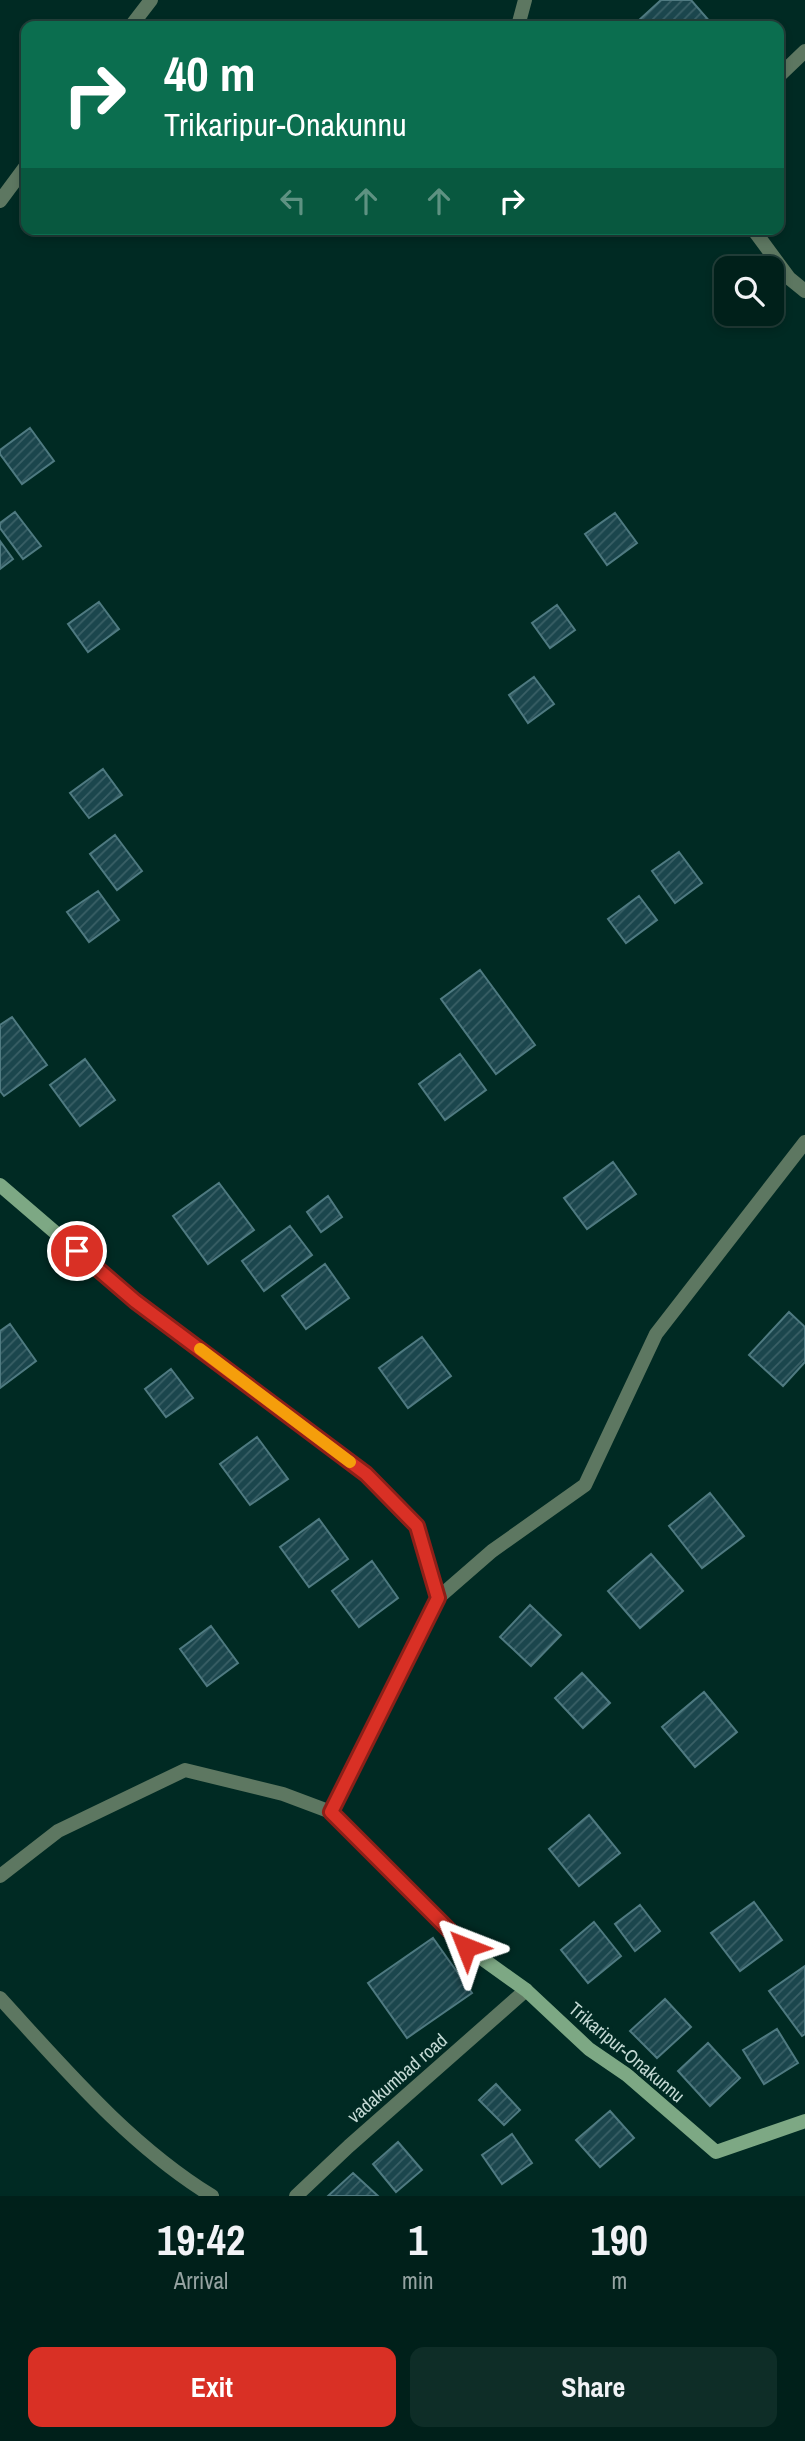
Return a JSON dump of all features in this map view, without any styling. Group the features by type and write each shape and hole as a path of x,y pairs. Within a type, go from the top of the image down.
{"street":[{"path":"135,21 151,0"},
{"path":"520,21 526,0"},
{"path":"784,71 805,51"},
{"path":"0,201 21,173"},
{"path":"757,235 789,278 805,291"},
{"path":"0,1876 58,1831 185,1770 283,1794 331,1812 438,1598 492,1551 585,1485 656,1334 805,1142"},
{"path":"0,1185 135,1301 366,1474 417,1526 438,1598"},
{"name":"Trikaripur-Onakunnu","path":"331,1812 466,1947 526,1990 589,2049 627,2075 716,2152 805,2121"},
{"name":"vadakumbad road","path":"296,2196 526,1990"},
{"path":"0,1998 96,2103 184,2179 212,2196"}],"building":[{"path":"661,0 691,0 709,21 638,21"},
{"path":"30,428 54,461 22,484 0,454 0,450"},
{"path":"15,512 41,546 23,559 0,528 0,523"},
{"path":"615,513 637,543 607,565 585,534"},
{"path":"0,541 13,559 0,569"},
{"path":"99,602 119,629 88,652 68,624"},
{"path":"557,605 575,630 550,648 532,623"},
{"path":"534,677 554,704 528,723 509,695"},
{"path":"103,769 122,795 89,818 70,793"},
{"path":"115,835 142,871 117,890 90,854"},
{"path":"679,852 702,883 675,903 652,871"},
{"path":"98,891 119,920 89,942 67,912"},
{"path":"639,896 657,920 626,943 608,919"},
{"path":"480,970 535,1045 496,1074 441,999"},
{"path":"12,1017 47,1065 4,1096 0,1091 0,1025"},
{"path":"460,1054 486,1090 445,1120 419,1084"},
{"path":"85,1059 115,1100 80,1126 50,1085"},
{"path":"613,1162 636,1194 587,1229 564,1198"},
{"path":"219,1183 254,1230 208,1264 173,1216"},
{"path":"328,1196 342,1217 321,1232 307,1212"},
{"path":"290,1226 312,1255 264,1291 242,1261"},
{"path":"325,1264 349,1298 306,1329 282,1296"},
{"path":"789,1312 805,1327 805,1362 783,1386 749,1355"},
{"path":"10,1324 36,1361 0,1388 0,1331"},
{"path":"422,1337 451,1376 408,1408 379,1368"},
{"path":"171,1369 193,1398 166,1417 145,1389"},
{"path":"257,1437 288,1479 250,1505 220,1464"},
{"path":"710,1493 744,1536 702,1568 669,1526"},
{"path":"319,1519 348,1559 309,1587 280,1547"},
{"path":"651,1554 683,1591 640,1628 608,1591"},
{"path":"372,1561 398,1598 359,1627 332,1591"},
{"path":"530,1605 561,1635 531,1666 500,1637"},
{"path":"211,1626 238,1663 207,1686 180,1649"},
{"path":"582,1673 610,1703 583,1728 555,1698"},
{"path":"704,1692 737,1732 695,1767 662,1727"},
{"path":"589,1815 620,1853 579,1886 549,1849"},
{"path":"754,1902 782,1940 740,1971 711,1933"},
{"path":"640,1905 660,1931 635,1951 615,1924"},
{"path":"594,1922 621,1956 588,1983 561,1950"},
{"path":"433,1938 472,1993 407,2038 368,1983"},
{"path":"805,1966 805,2034 802,2036 769,1991"},
{"path":"665,1999 691,2027 657,2058 630,2031"},
{"path":"777,2029 798,2063 764,2084 743,2050"},
{"path":"708,2043 740,2078 710,2106 678,2071"},
{"path":"496,2084 520,2110 504,2125 479,2100"},
{"path":"610,2111 634,2138 600,2167 576,2140"},
{"path":"512,2134 532,2163 502,2184 482,2155"},
{"path":"398,2142 422,2170 396,2192 373,2164"},
{"path":"353,2173 378,2196 328,2196"}],"slow traffic":[{"path":"200,1349 350,1462"}],"route":[{"path":"77,1251 135,1301 366,1474 417,1526 438,1598 331,1812 466,1947"}]}
